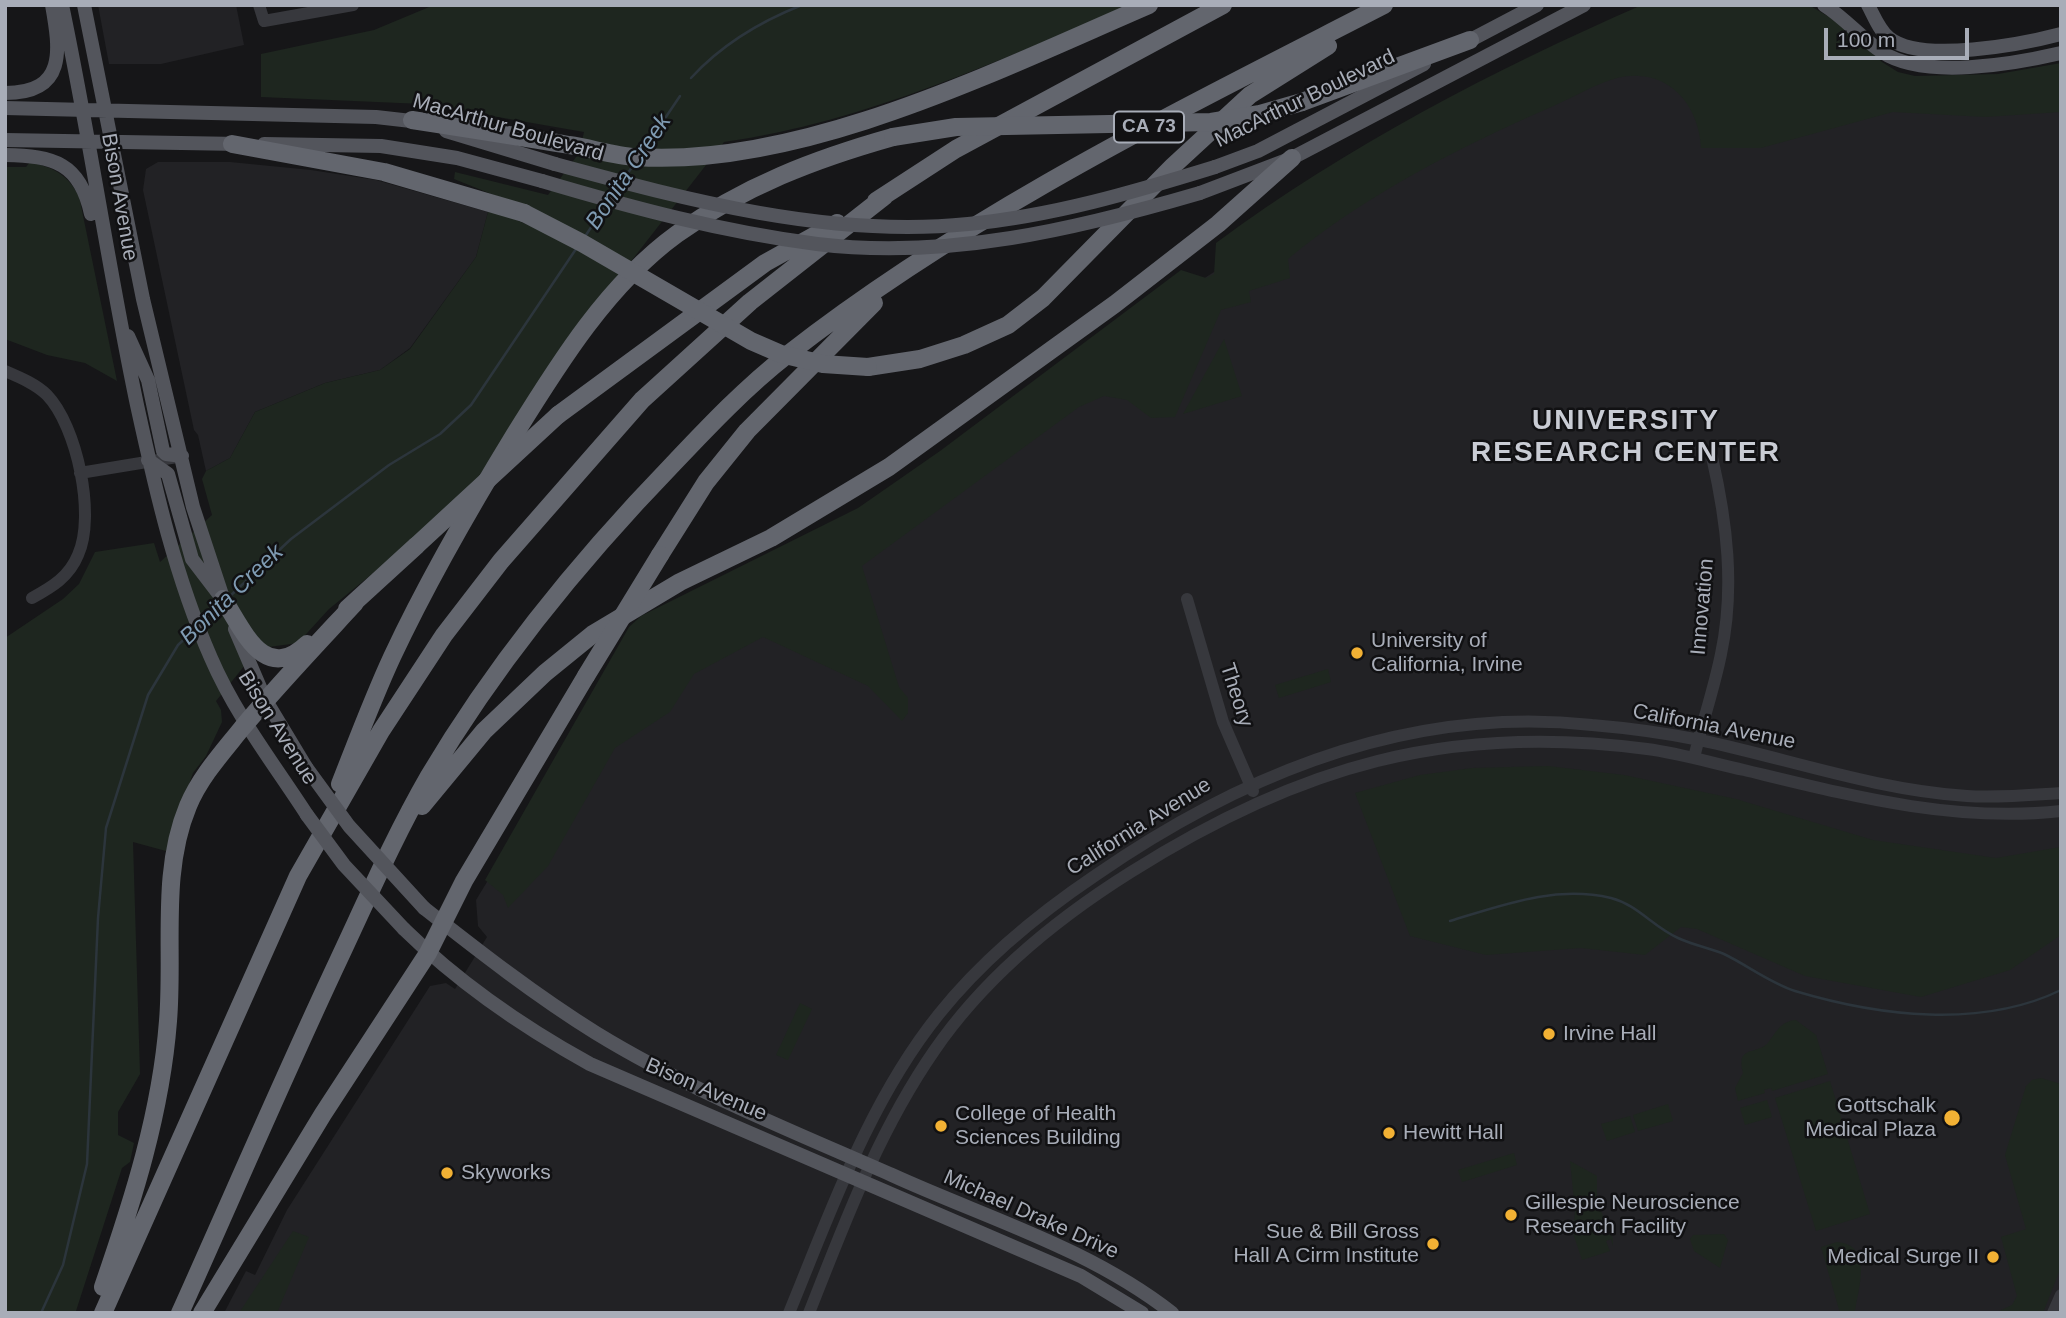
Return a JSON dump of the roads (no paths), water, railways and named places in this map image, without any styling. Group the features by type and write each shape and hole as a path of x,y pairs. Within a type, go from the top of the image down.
{"highway":[{"path":"412,120 635,157 692,157 747,150 817,135 889,112 1149,5"},
{"path":"223,599 256,650 265,656 280,659 302,649 558,415 765,263 884,196 956,149 1223,5"},
{"name":"CA 73","path":"919,259 1052,178 1384,5"},
{"path":"232,144 384,172 524,213 582,243 751,341 781,354 823,364 868,367 919,359 964,345 1008,325 1043,298 1173,166 1250,95 1393,5"},
{"path":"103,1313 310,855 393,656 461,523 543,389 574,344 618,289 676,235 735,197 780,174 893,137 956,127 1211,122 1260,114 1302,102 1470,40"},
{"path":"395,838 484,731 545,673 593,634 680,582 771,538 889,467 1115,304 1218,224 1293,158"},
{"path":"310,855 381,730 444,635 555,499 642,400 692,351 884,196"},
{"path":"202,1313 323,1114 428,953 464,881 706,482 747,431 919,259"},
{"path":"180,1313 395,838 430,774 524,637 625,514 702,433 784,357 919,259"},
{"path":"95,1313 151,1133 162,1076 169,1019 172,871 177,837 188,804 209,768 265,699 355,603"}],"main road":[{"path":"5,93 37,89 50,77 58,60 59,46 52,5"},
{"name":"Bison Avenue","path":"62,5 83,109 113,287 148,460 167,538 212,661 246,723 292,791 344,865 428,953 537,1034 590,1063 861,1181"},
{"name":"Bison Avenue","path":"83,5 143,299 193,507 223,599 265,699 306,767 349,826 424,908 538,995 598,1034 690,1083 869,1165"},
{"name":"MacArthur Boulevard","path":"5,107 412,120 555,164 741,211 889,225 966,224 1058,211 1115,198 1258,151 1537,5"},
{"path":"1293,158 1578,8 1596,5"},
{"path":"1824,5 1884,54 1904,62 1937,67 2009,63 2061,53"},
{"path":"1868,5 1889,38 1910,48 1935,50 2026,43 2061,34"},
{"name":"MacArthur Boulevard","path":"5,140 380,146 457,158 646,212 734,231 819,244 892,246 995,240 1058,231 1200,193 1293,158"},
{"path":"5,155 32,155 54,161 78,178 89,203 102,261 113,287"},
{"path":"120,321 148,380 163,451 166,454 182,456"},
{"path":"148,460 167,474 180,527 192,559 223,599"},
{"name":"Michael Drake Drive","path":"869,1165 1063,1247 1135,1287 1172,1313"},
{"name":"Michael Drake Drive","path":"861,1181 1081,1276 1142,1313"}],"street":[{"path":"259,5 264,21 353,5"},
{"path":"5,371 47,395 68,429 80,473 85,513 79,553 69,572 53,587 32,598"},
{"path":"80,473 182,456"},
{"name":"Innovation","path":"1694,758 1721,656 1728,587 1727,533 1713,457"},
{"name":"Theory","path":"1187,599 1220,715 1258,800"},
{"name":"California Avenue","path":"789,1313 854,1158 913,1049 939,1013 1012,937 1061,898 1189,814 1250,784 1371,742 1467,726 1587,724 1698,740 1914,789 1968,796 2061,793"},
{"name":"California Avenue","path":"809,1313 869,1165 906,1095 935,1049 965,1010 1016,959 1064,917 1188,836 1258,800 1344,768 1444,747 1518,740 1579,741 1652,749 1890,804 2010,814 2061,811"},
{"path":"2053,1313 2061,1295"}],"waterway":[{"name":"Bonita Creek","path":"691,78 715,55 742,35 802,5"},
{"name":"Bonita Creek","path":"645,148 680,96"},
{"name":"Bonita Creek","path":"625,177 635,163"},
{"name":"Bonita Creek","path":"586,235 605,206"},
{"name":"Bonita Creek","path":"229,597 291,539 389,465 440,434 471,405 576,249"},
{"name":"Bonita Creek","path":"201,623 219,606"},
{"name":"Bonita Creek","path":"41,1313 63,1265 87,1164 98,918 106,828 148,695 178,645 194,630"},
{"path":"1450,921 1549,895 1590,895 1621,901 1669,933 1689,943 1724,954 1786,988 1860,1007 1895,1012 1964,1014 2030,1002 2061,990"}],"place":[{"name":"University of California, Irvine","path":"1357,653"},
{"name":"Irvine Hall","path":"1549,1034"},
{"name":"Gottschalk Medical Plaza","path":"1952,1118"},
{"name":"College of Health Sciences Building","path":"941,1126"},
{"name":"Hewitt Hall","path":"1389,1133"},
{"name":"Skyworks","path":"447,1173"},
{"name":"Gillespie Neuroscience Research Facility","path":"1511,1215"},
{"name":"Sue & Bill Gross Hall A Cirm Institute","path":"1433,1244"},
{"name":"Medical Surge II","path":"1993,1257"}],"district":[{"name":"UNIVERSITY RESEARCH CENTER","path":"1626,437"}]}
